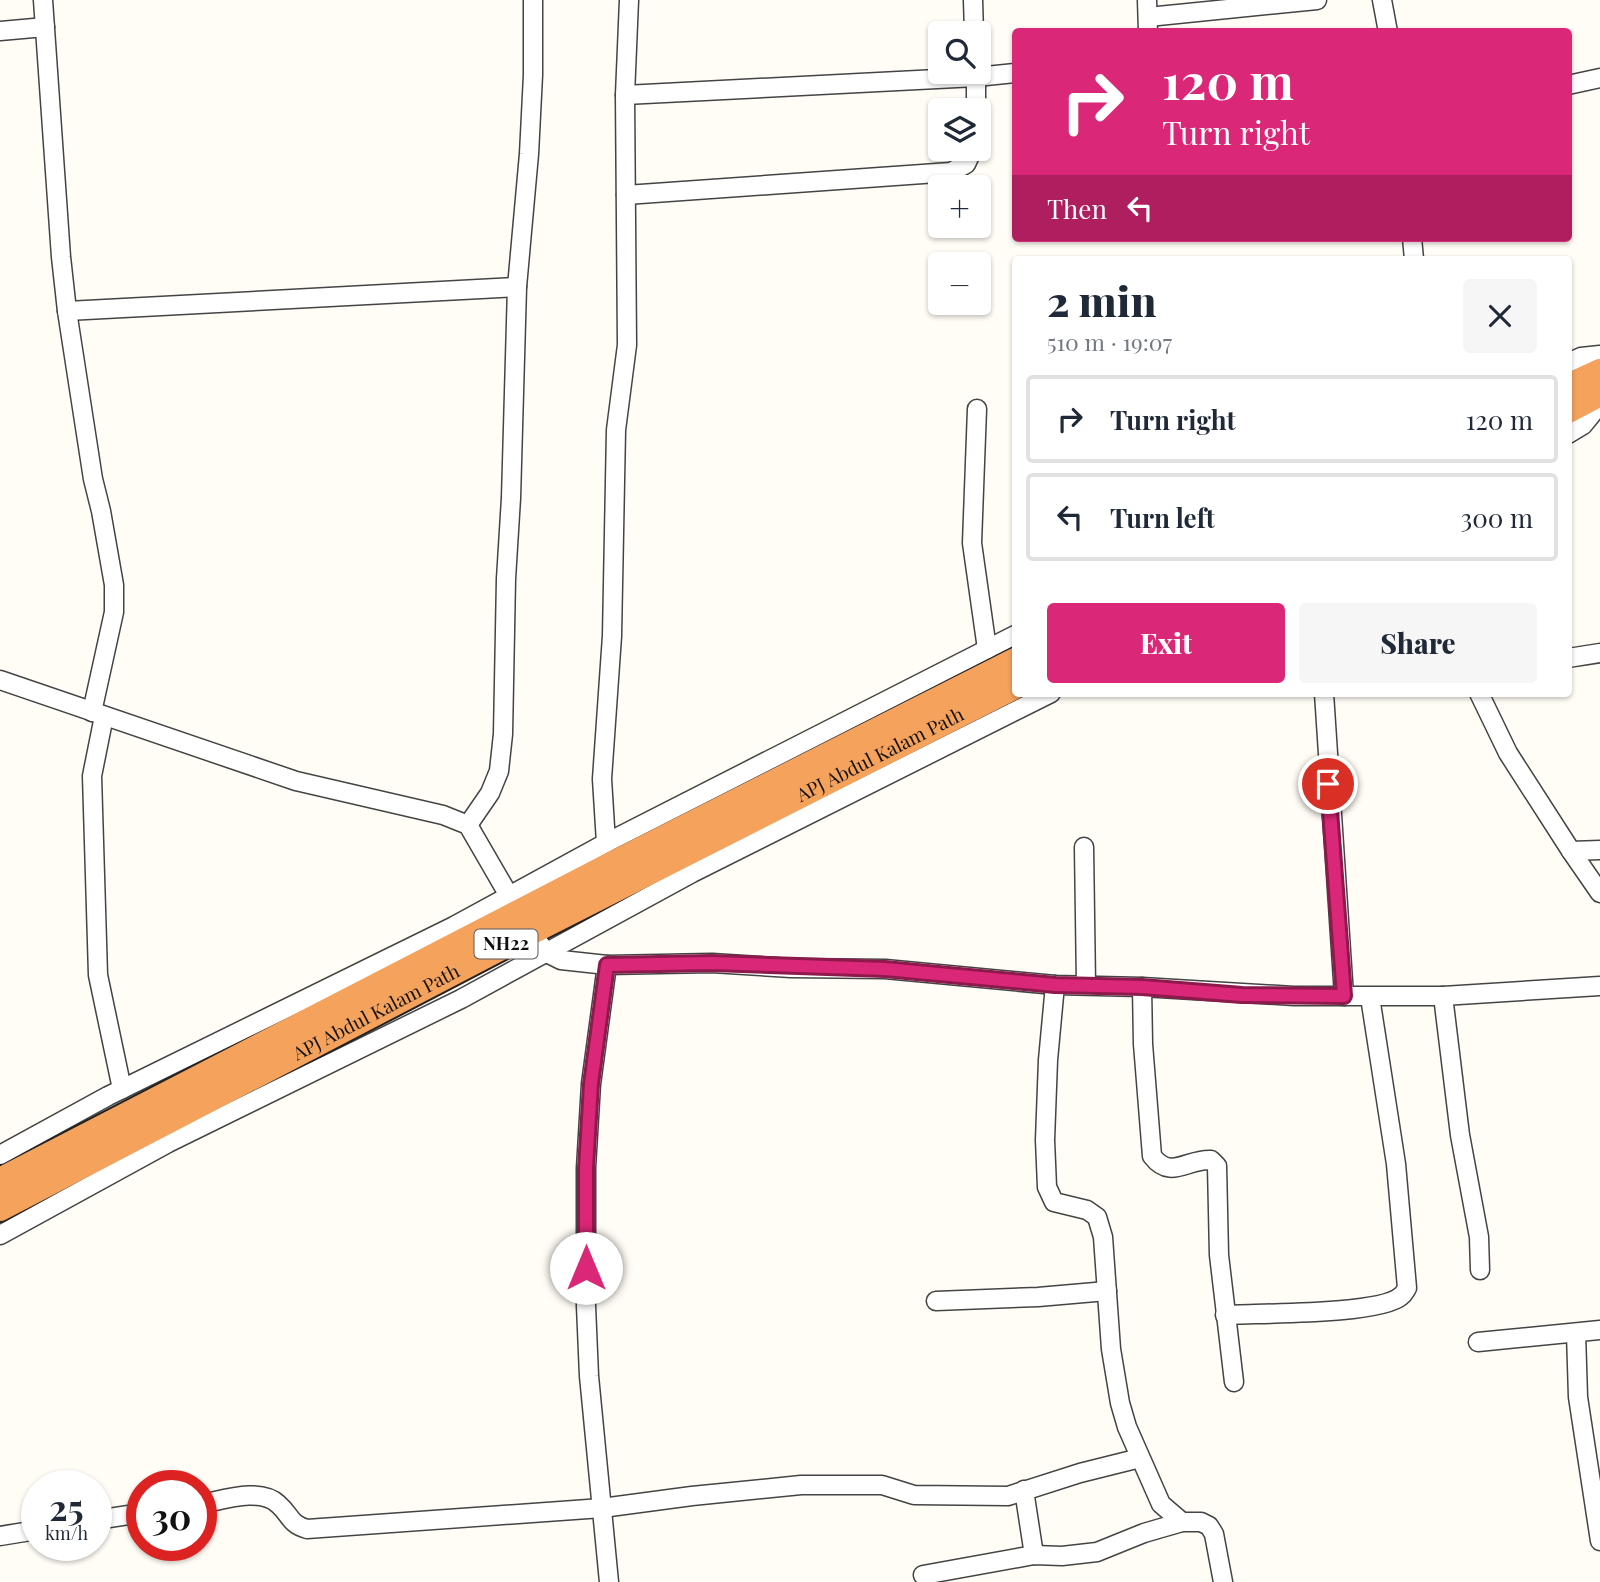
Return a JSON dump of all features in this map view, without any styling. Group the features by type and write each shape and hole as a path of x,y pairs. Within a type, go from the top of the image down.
{"highway":[{"path":"1572,385 1600,372"},
{"path":"1572,408 1600,393"},
{"name":"APJ Abdul Kalam Path","path":"0,1181 1012,663"},
{"name":"APJ Abdul Kalam Path","path":"0,1208 520,913 1012,687"}],"street":[{"path":"43,0 67,311 93,480 114,584 114,612 98,714 92,776 98,975 122,1089"},
{"path":"468,825 490,793 499,771 503,734 504,629 517,287 531,129 533,0"},
{"path":"606,843 602,779 612,636 616,430 627,345 625,95 629,0"},
{"path":"973,0 974,21"},
{"path":"1148,16 1317,0"},
{"path":"1382,0 1387,28"},
{"path":"0,31 45,27"},
{"path":"991,74 1012,73"},
{"path":"625,95 928,78"},
{"path":"1572,84 1600,78"},
{"path":"626,195 951,172 967,161"},
{"path":"67,311 517,287"},
{"path":"1572,361 1581,357 1600,355"},
{"path":"1572,432 1583,425 1600,404"},
{"path":"977,409 972,543 987,649"},
{"name":"NH22","path":"0,1155 122,1089 454,926 520,913 606,843 1012,636"},
{"path":"1572,657 1600,653"},
{"path":"0,680 296,781 443,816 468,825 547,953 561,960 607,965 712,963 885,969 1055,985 1142,987 1242,995 1443,996 1600,986"},
{"name":"NH22","path":"0,1235 168,1143 461,999 692,873 1043,697"},
{"path":"1324,697 1344,996"},
{"path":"1481,697 1508,752 1600,893"},
{"path":"1084,847 1086,985"},
{"path":"1571,851 1600,850"},
{"path":"607,965 591,1084 586,1168 587,1348 609,1582"},
{"path":"1055,985 1048,1060 1045,1140 1047,1188 1054,1202 1087,1210 1097,1217 1103,1237 1114,1373 1120,1403 1140,1458 1161,1504 1182,1522"},
{"path":"1142,987 1143,1044 1152,1156 1159,1165 1171,1169 1202,1159 1211,1160 1217,1166 1219,1255 1234,1382"},
{"path":"1443,996 1460,1135 1479,1237 1480,1270"},
{"path":"1225,1315 1353,1309 1384,1304 1401,1297 1408,1287 1396,1164 1370,997"},
{"path":"936,1301 1107,1291"},
{"path":"1478,1342 1600,1330"},
{"path":"1576,1333 1578,1397 1600,1541"},
{"path":"217,1502 265,1496 277,1503 295,1525 307,1529 602,1508 801,1485 882,1485 914,1495 1008,1496 1140,1458"},
{"path":"1024,1490 1034,1555"},
{"path":"923,1575 1034,1555 1062,1556 1097,1552 1144,1533 1182,1522 1201,1522 1209,1526 1217,1543 1223,1582"},
{"path":"0,1536 21,1533"}],"route":[{"path":"586,1268 586,1168 591,1084 607,965 712,963 792,968 885,969 1055,985 1142,987 1242,995 1344,996 1328,784"}]}
